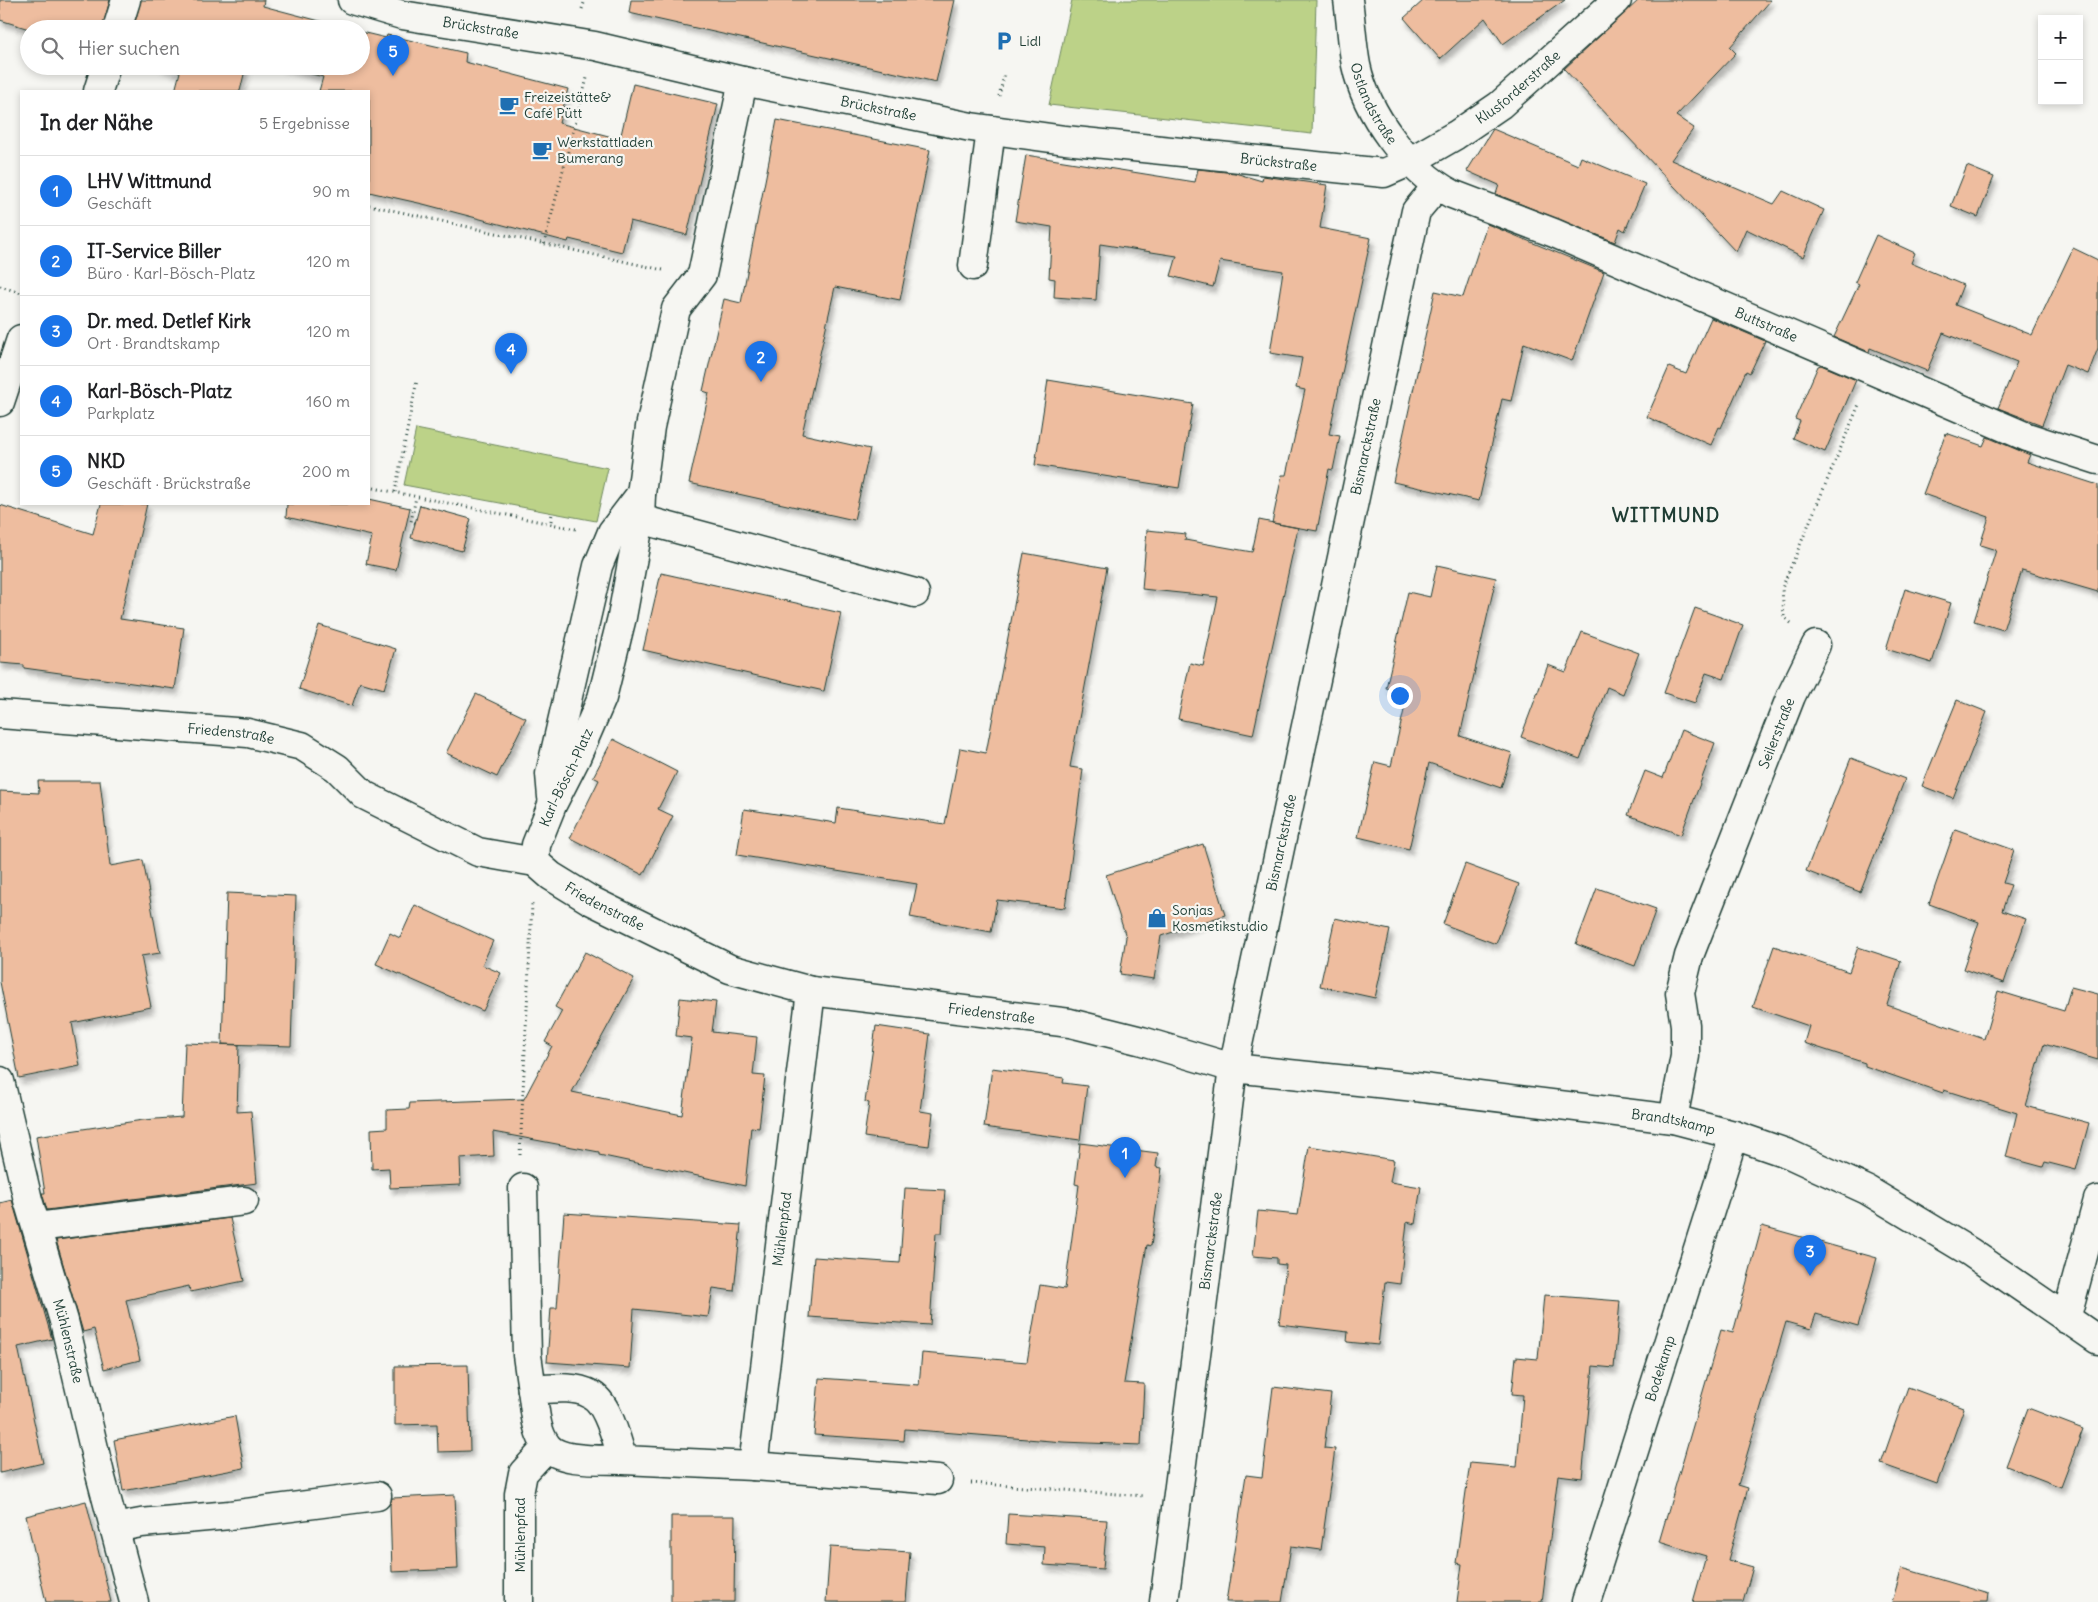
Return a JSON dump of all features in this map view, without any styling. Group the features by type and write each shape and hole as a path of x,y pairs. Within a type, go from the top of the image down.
{"street":[{"path":"120,20 126,0"},
{"name":"Brückstraße","path":"352,0 402,15 595,46 743,81 991,130 1084,142 1384,173 1410,162"},
{"name":"Ostlandstraße","path":"1348,0 1356,66 1370,102 1392,141 1410,162 1437,186"},
{"name":"Klusforderstraße","path":"1410,162 1456,135 1500,104 1617,0"},
{"path":"98,90 103,75"},
{"name":"Karl-Bösch-Platz","path":"535,862 536,845 552,805 575,760 602,698 622,617 641,506 650,427 676,309 702,275 743,81"},
{"path":"973,266 991,130"},
{"name":"Buttstraße","path":"1437,186 1452,194 1563,236 2027,437 2098,460"},
{"name":"Bismarckstraße","path":"1164,1602 1233,1068 1416,211 1437,186"},
{"path":"0,402 20,342"},
{"path":"552,805 550,774 598,566 610,537 641,506 915,593"},
{"name":"Seilerstraße","path":"1673,1119 1685,1056 1685,1025 1680,993 1690,956 1791,696 1816,645"},
{"name":"Friedenstraße","path":"0,714 248,733 302,746 337,768 364,795 478,852 535,862 551,876 590,900 730,969 812,991 1070,1024 1142,1041 1233,1068"},
{"name":"Mühlenpfad","path":"753,1466 812,991"},
{"name":"Brandtskamp","path":"1233,1068 1416,1087 1673,1119 1734,1135 1789,1154 1867,1190 1970,1252 2098,1340"},
{"name":"Mühlenstraße","path":"0,1083 28,1200 64,1321 114,1528 134,1602"},
{"name":"Bodekamp","path":"1586,1602 1667,1352 1734,1135"},
{"path":"523,1188 527,1355 538,1428 547,1447 556,1453 571,1458 753,1466 938,1480"},
{"path":"37,1227 244,1200"},
{"path":"2066,1319 2098,1200"},
{"path":"532,1390 578,1390 592,1394 604,1409 623,1460"},
{"name":"Mühlenpfad","path":"520,1602 519,1494 523,1474 547,1447"},
{"path":"114,1528 141,1523 230,1515 377,1496"}],"path":[{"path":"544,244 595,46"},
{"path":"370,205 684,274 702,275"},
{"path":"0,286 20,293"},
{"path":"1816,645 1784,617 1782,588 1873,371"},
{"path":"395,492 417,380"},
{"path":"370,486 610,537"},
{"path":"415,523 411,522 416,497"},
{"path":"551,521 552,513"},
{"path":"523,1188 519,1164 535,862"},
{"path":"938,1480 1151,1496 1177,1496"}],"green space":[{"path":"1072,0 1316,0 1312,134 1049,105"},
{"path":"416,429 608,468 596,521 404,485"}],"building":[{"path":"0,0 110,0 104,20 20,20 20,26 0,20"},
{"path":"141,0 264,0 263,6 316,20 135,20"},
{"path":"631,0 955,0 936,82 629,13"},
{"path":"1424,0 1565,0 1503,44 1485,18 1440,59 1404,18"},
{"path":"1639,0 1771,0 1730,47 1736,53 1676,116 1694,128 1671,160 1774,204 1783,191 1824,210 1803,257 1746,229 1736,252 1564,69"},
{"path":"370,34 386,38 387,35 466,53 465,62 568,89 559,123 620,139 633,84 718,104 687,235 630,221 622,252 569,239 568,242 370,192 370,90 319,90 323,77 316,75 370,75"},
{"path":"179,75 244,75 240,90 175,90"},
{"path":"777,120 930,150 900,300 835,287 802,434 870,449 854,520 689,483 709,393 703,391 724,299 741,303"},
{"path":"1493,129 1578,165 1581,157 1645,184 1625,231 1620,228 1615,242 1496,194 1499,185 1467,171"},
{"path":"1026,155 1195,182 1198,169 1235,173 1262,181 1263,176 1327,185 1320,228 1371,238 1329,434 1340,436 1333,470 1329,469 1317,531 1272,523 1282,475 1286,475 1305,390 1296,388 1302,358 1270,353 1283,271 1220,261 1213,287 1171,276 1177,256 1100,244 1096,300 1054,297 1055,279 1049,278 1052,227 1015,221"},
{"path":"1967,166 1994,177 1978,217 1951,206"},
{"path":"1487,224 1604,272 1572,361 1524,343 1511,401 1502,399 1479,501 1393,482 1435,291 1463,297"},
{"path":"1876,235 1915,253 1911,263 1963,285 1955,305 2032,335 2073,248 2098,260 2098,348 2088,374 2065,365 2042,425 1998,408 2017,362 1943,333 1927,371 1870,348 1869,352 1834,337 1859,284 1855,282"},
{"path":"1711,318 1765,341 1750,373 1746,371 1721,428 1719,427 1711,445 1647,417 1669,367 1686,374"},
{"path":"1821,365 1856,380 1825,452 1793,438 1800,421 1795,419 1818,366"},
{"path":"1048,380 1193,404 1179,488 1035,465"},
{"path":"1946,433 1983,446 1987,437 2030,455 2027,462 2098,485 2098,592 2022,570 2003,630 1974,621 1996,550 1980,545 1989,517 1923,494"},
{"path":"370,499 410,508 396,570 366,564 372,536 286,517 287,505 370,505"},
{"path":"0,505 93,534 101,505 147,505 120,619 184,628 175,689 24,668 24,665 0,663"},
{"path":"420,505 471,519 462,551 411,538"},
{"path":"1259,520 1298,528 1253,735 1178,719 1190,663 1203,666 1218,597 1142,589 1147,530 1186,534 1185,540 1252,552"},
{"path":"1024,553 1107,568 1070,767 1083,769 1065,908 997,900 991,932 910,917 917,884 737,855 744,809 836,823 838,808 945,824 960,748 986,753"},
{"path":"1437,565 1496,578 1460,736 1512,753 1501,788 1429,763 1409,849 1358,837 1375,762 1391,766 1408,693 1386,688 1408,592 1430,597"},
{"path":"661,573 841,613 824,691 643,650"},
{"path":"1905,589 1951,603 1932,663 1886,649"},
{"path":"1695,608 1743,625 1724,679 1706,673 1695,703 1664,693"},
{"path":"319,625 396,649 384,689 360,682 352,706 299,689"},
{"path":"1582,632 1639,653 1623,694 1607,687 1580,759 1521,737 1548,665 1566,672"},
{"path":"476,694 526,718 497,777 446,753"},
{"path":"1957,700 1987,712 1953,798 1922,786"},
{"path":"1681,730 1715,743 1681,835 1628,815 1645,771 1663,778"},
{"path":"613,739 677,772 658,809 673,816 643,875 570,838 599,780 593,777"},
{"path":"1851,758 1905,779 1860,892 1806,871"},
{"path":"38,781 100,781 110,866 143,860 160,953 141,956 151,1007 72,1023 80,1066 19,1078 0,982 0,791 39,793"},
{"path":"1955,829 2014,850 2003,883 2011,885 2002,911 2026,919 2004,983 1963,969 1979,922 1929,904"},
{"path":"1203,844 1225,915 1161,936 1154,979 1120,974 1126,937 1106,875"},
{"path":"1465,864 1519,884 1496,944 1443,924"},
{"path":"1597,888 1656,909 1635,966 1576,944"},
{"path":"227,893 296,896 291,1046 222,1044"},
{"path":"415,905 493,941 482,965 501,973 483,1011 376,964 390,933 400,938"},
{"path":"1335,918 1390,930 1375,998 1320,986"},
{"path":"1774,946 1849,972 1858,947 1901,961 1887,1005 1984,1039 1998,991 2064,1011 2071,987 2098,994 2098,1060 2044,1044 2026,1106 2089,1123 2076,1170 2045,1162 2043,1167 2006,1157 2017,1113 1944,1090 1943,1093 1865,1066 1865,1063 1804,1043 1809,1026 1753,1007"},
{"path":"585,952 634,978 572,1092 682,1115 692,1038 676,1036 680,998 716,1002 712,1032 757,1037 753,1075 765,1076 759,1128 751,1127 745,1186 599,1155 599,1152 493,1132 494,1156 460,1158 461,1185 390,1188 389,1168 372,1169 371,1129 387,1128 387,1110 409,1109 410,1103 524,1099 552,1046 545,1042 562,1011 555,1007"},
{"path":"876,1026 930,1034 920,1111 933,1113 929,1146 864,1137 869,1103 865,1102"},
{"path":"185,1043 239,1045 237,1112 251,1111 257,1183 47,1210 42,1193 45,1193 36,1136 143,1120 182,1117"},
{"path":"992,1068 1064,1078 1063,1083 1087,1086 1080,1140 984,1127"},
{"path":"1080,1143 1158,1153 1156,1167 1162,1168 1151,1246 1147,1245 1124,1383 1144,1384 1141,1445 1063,1442 905,1429 904,1441 814,1435 819,1378 919,1385 922,1353 1027,1362 1040,1285 1065,1289 1079,1185 1075,1184"},
{"path":"1309,1146 1394,1160 1390,1182 1421,1187 1415,1224 1407,1222 1400,1284 1385,1282 1378,1345 1347,1342 1348,1332 1279,1324 1286,1265 1277,1264 1277,1258 1253,1256 1258,1211 1298,1215"},
{"path":"905,1188 945,1190 942,1233 936,1233 930,1325 809,1317 814,1257 900,1263"},
{"path":"12,1200 52,1339 18,1347 43,1463 0,1473 0,1203"},
{"path":"564,1213 741,1225 734,1291 713,1288 708,1317 634,1309 630,1368 547,1362 551,1308 557,1308"},
{"path":"230,1218 244,1281 190,1292 189,1286 126,1300 140,1360 104,1369 94,1329 83,1332 56,1240"},
{"path":"1762,1226 1877,1258 1858,1326 1816,1314 1811,1329 1786,1322 1738,1485 1748,1488 1728,1560 1753,1567 1743,1602 1693,1602 1706,1556 1659,1542 1721,1330 1733,1333"},
{"path":"1544,1295 1620,1301 1614,1368 1593,1366 1582,1478 1558,1475 1542,1602 1457,1602 1462,1564 1456,1563 1470,1463 1517,1467 1523,1395 1512,1394 1516,1357 1538,1359"},
{"path":"468,1365 470,1451 438,1452 437,1424 395,1425 395,1366"},
{"path":"1273,1387 1331,1394 1324,1448 1335,1449 1321,1550 1291,1546 1282,1602 1226,1602 1246,1475 1262,1477"},
{"path":"1908,1387 1964,1408 1937,1484 1881,1464"},
{"path":"2028,1408 2083,1429 2061,1487 2006,1466"},
{"path":"235,1416 244,1468 123,1491 114,1440"},
{"path":"455,1495 458,1569 392,1572 390,1504 392,1498"},
{"path":"86,1501 111,1602 46,1602 26,1516"},
{"path":"1008,1514 1107,1520 1103,1569 1044,1565 1045,1547 1006,1544"},
{"path":"671,1516 735,1516 734,1602 671,1602"},
{"path":"830,1547 910,1552 906,1602 826,1602"},
{"path":"1902,1568 1989,1594 1988,1602 1892,1602"}],"place":[{"name":"Lidl","path":"1004,41"},
{"name":"NKD","path":"393,76"},
{"name":"Freizeistätte& Café Pütt","path":"509,105"},
{"name":"Werkstattladen Bumerang","path":"542,150"},
{"name":"Karl-Bösch-Platz","path":"511,374"},
{"name":"IT-Service Biller","path":"761,382"},
{"name":"Sonjas Kosmetikstudio","path":"1157,918"},
{"name":"LHV Wittmund","path":"1125,1178"},
{"name":"Dr. med. Detlef Kirk","path":"1810,1276"}],"district":[{"name":"WITTMUND","path":"1666,515"}]}
